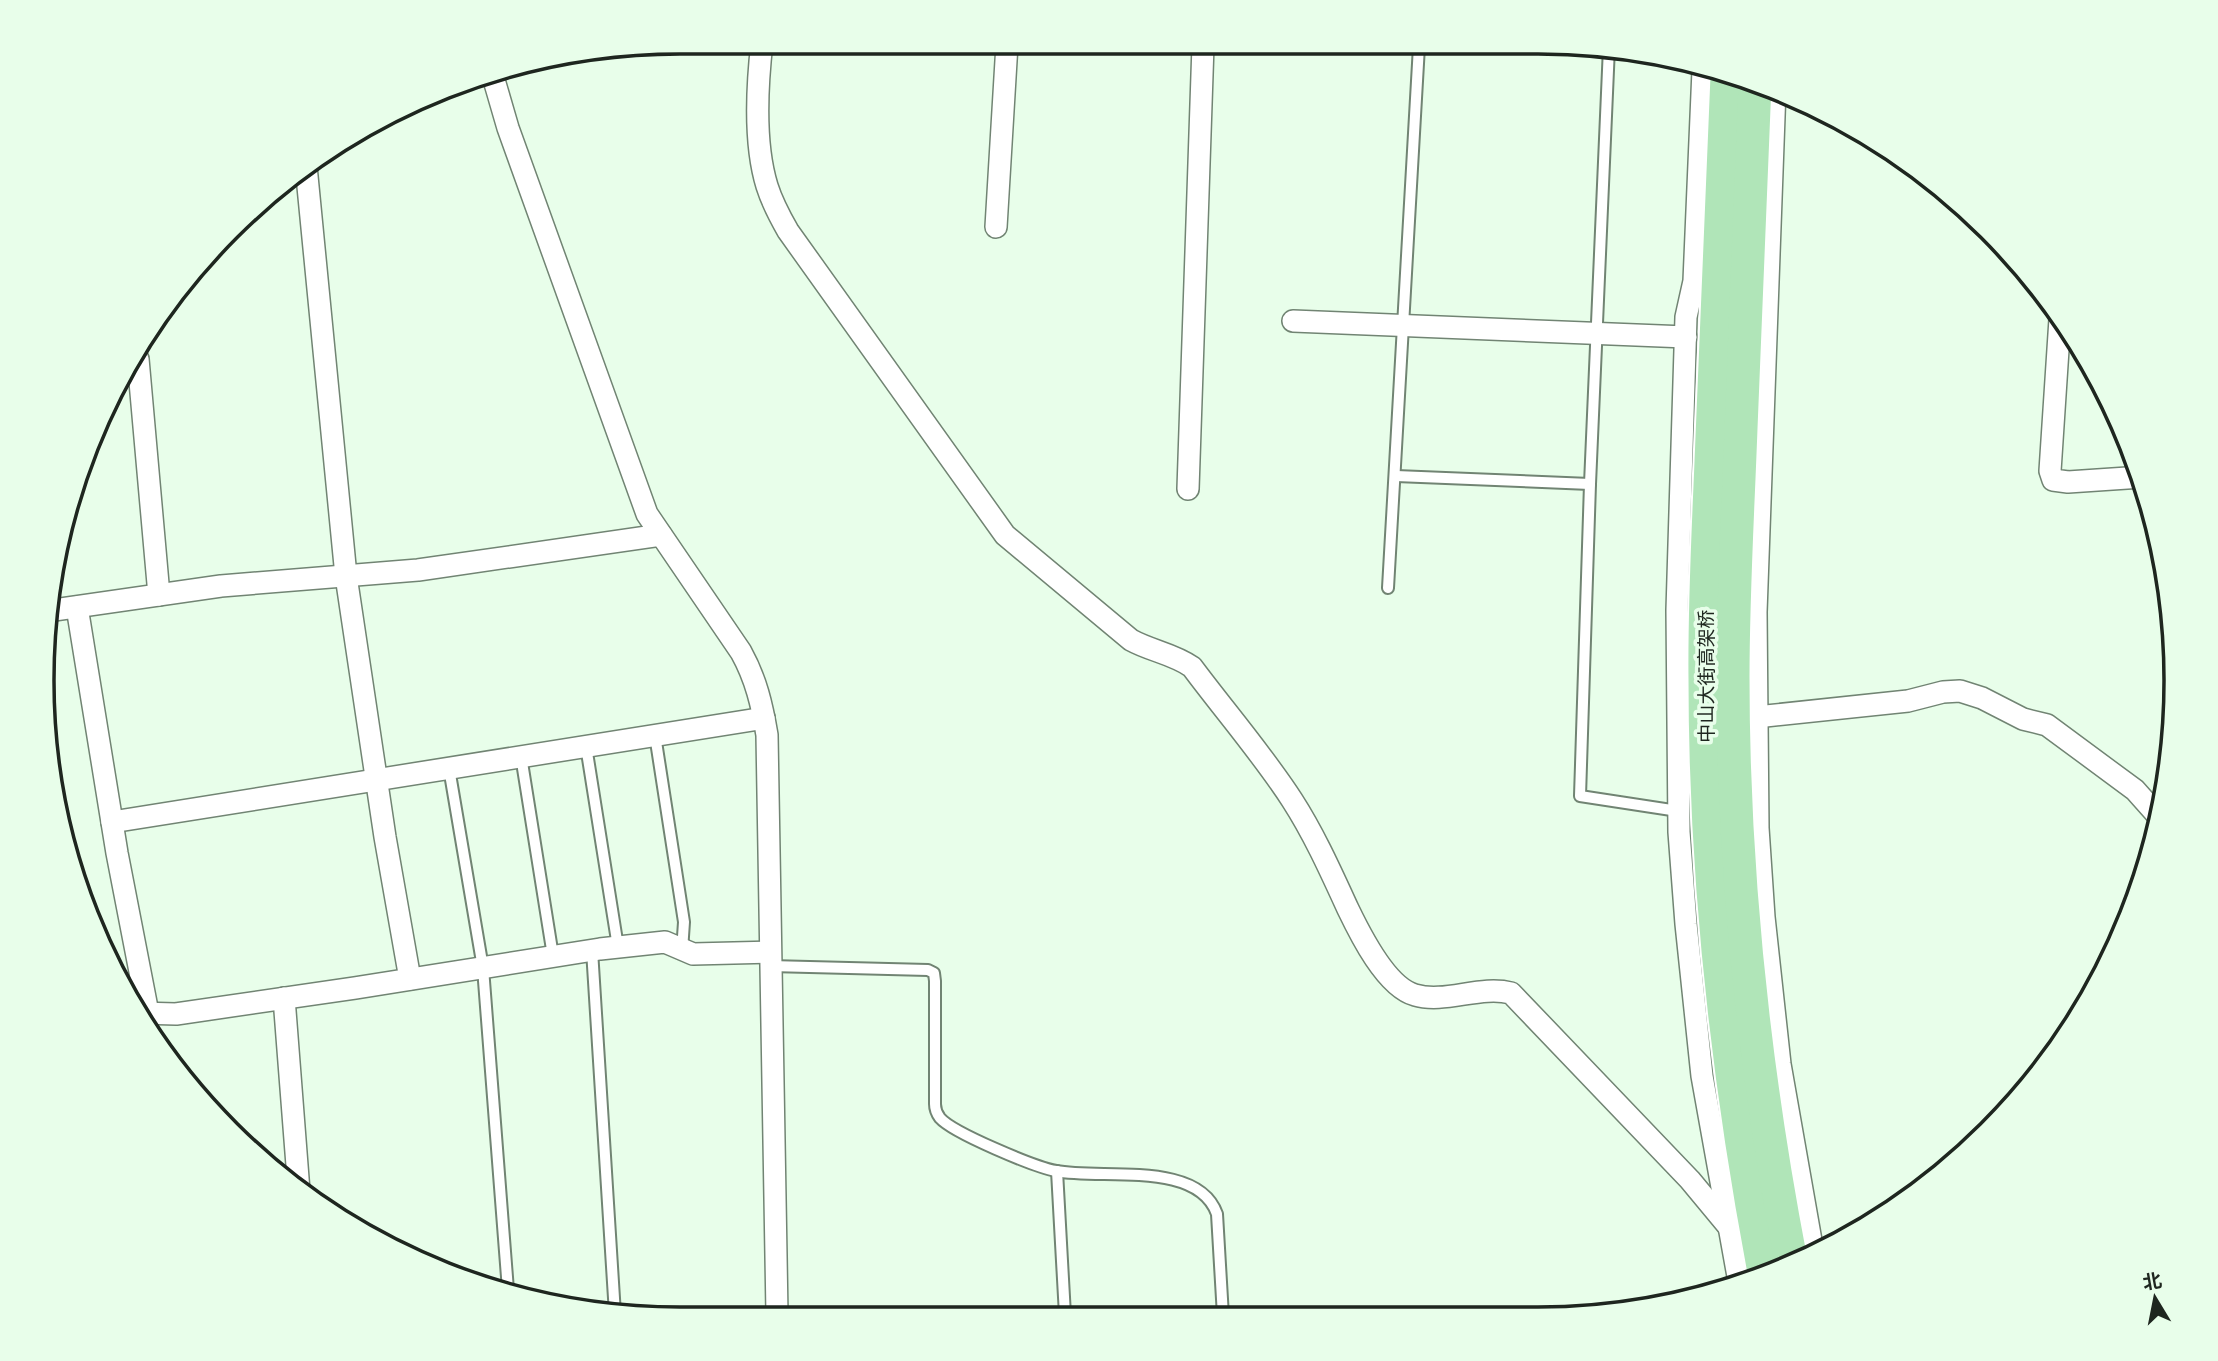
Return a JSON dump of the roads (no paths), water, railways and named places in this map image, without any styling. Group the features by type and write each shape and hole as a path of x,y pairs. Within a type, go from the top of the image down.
{"main road":[{"name":"中山大街高架桥","path":"1727,84 1706,594 1706,760 1728,1044 1740,1138 1763,1265"},
{"name":"中山大街高架桥","path":"1755,93 1734,594 1735,759 1742,883 1756,1041 1790,1253"}],"street":[{"path":"762,54 759,135 765,177 776,210 788,231 1005,535 1131,640 1149,650 1184,661 1192,667 1292,799 1366,947 1401,988 1415,995 1437,997 1500,990 1511,993 1690,1180 1729,1227"},
{"path":"996,227 1006,54"},
{"path":"1188,489 1203,54"},
{"path":"1703,77 1694,281 1686,317 1677,610 1678,811 1702,1076 1738,1274"},
{"path":"495,83 508,128 647,514 694,586 724,625 753,673 764,718 767,735 777,1307"},
{"path":"1775,101 1756,612 1758,828 1780,1064 1812,1243"},
{"path":"307,178 346,576 410,979"},
{"path":"1293,321 1686,337"},
{"path":"2059,335 2050,471 2053,480 2068,482 2131,478"},
{"path":"139,366 159,595"},
{"path":"59,609 221,586 418,570 661,535"},
{"path":"76,607 142,1000"},
{"path":"1756,717 1909,701 1960,691 1982,698 2023,719 2047,726 2135,790 2151,808"},
{"path":"112,822 764,718"},
{"path":"150,1013 176,1014 592,950 665,942 682,951 770,959"},
{"path":"284,998 298,1176"}],"lane":[{"path":"1388,588 1419,54"},
{"path":"1608,59 1580,796 1678,811"},
{"path":"1396,476 1590,484"},
{"path":"655,735 684,922 682,951"},
{"path":"586,746 618,947"},
{"path":"522,756 553,956"},
{"path":"449,768 482,968 507,1282"},
{"path":"592,950 614,1302"},
{"path":"770,959 928,970 934,973 935,1104 939,1117 965,1135 1017,1158 1057,1171 1169,1178 1201,1190 1213,1204 1217,1214 1222,1307"},
{"path":"1057,1171 1065,1307"}]}
